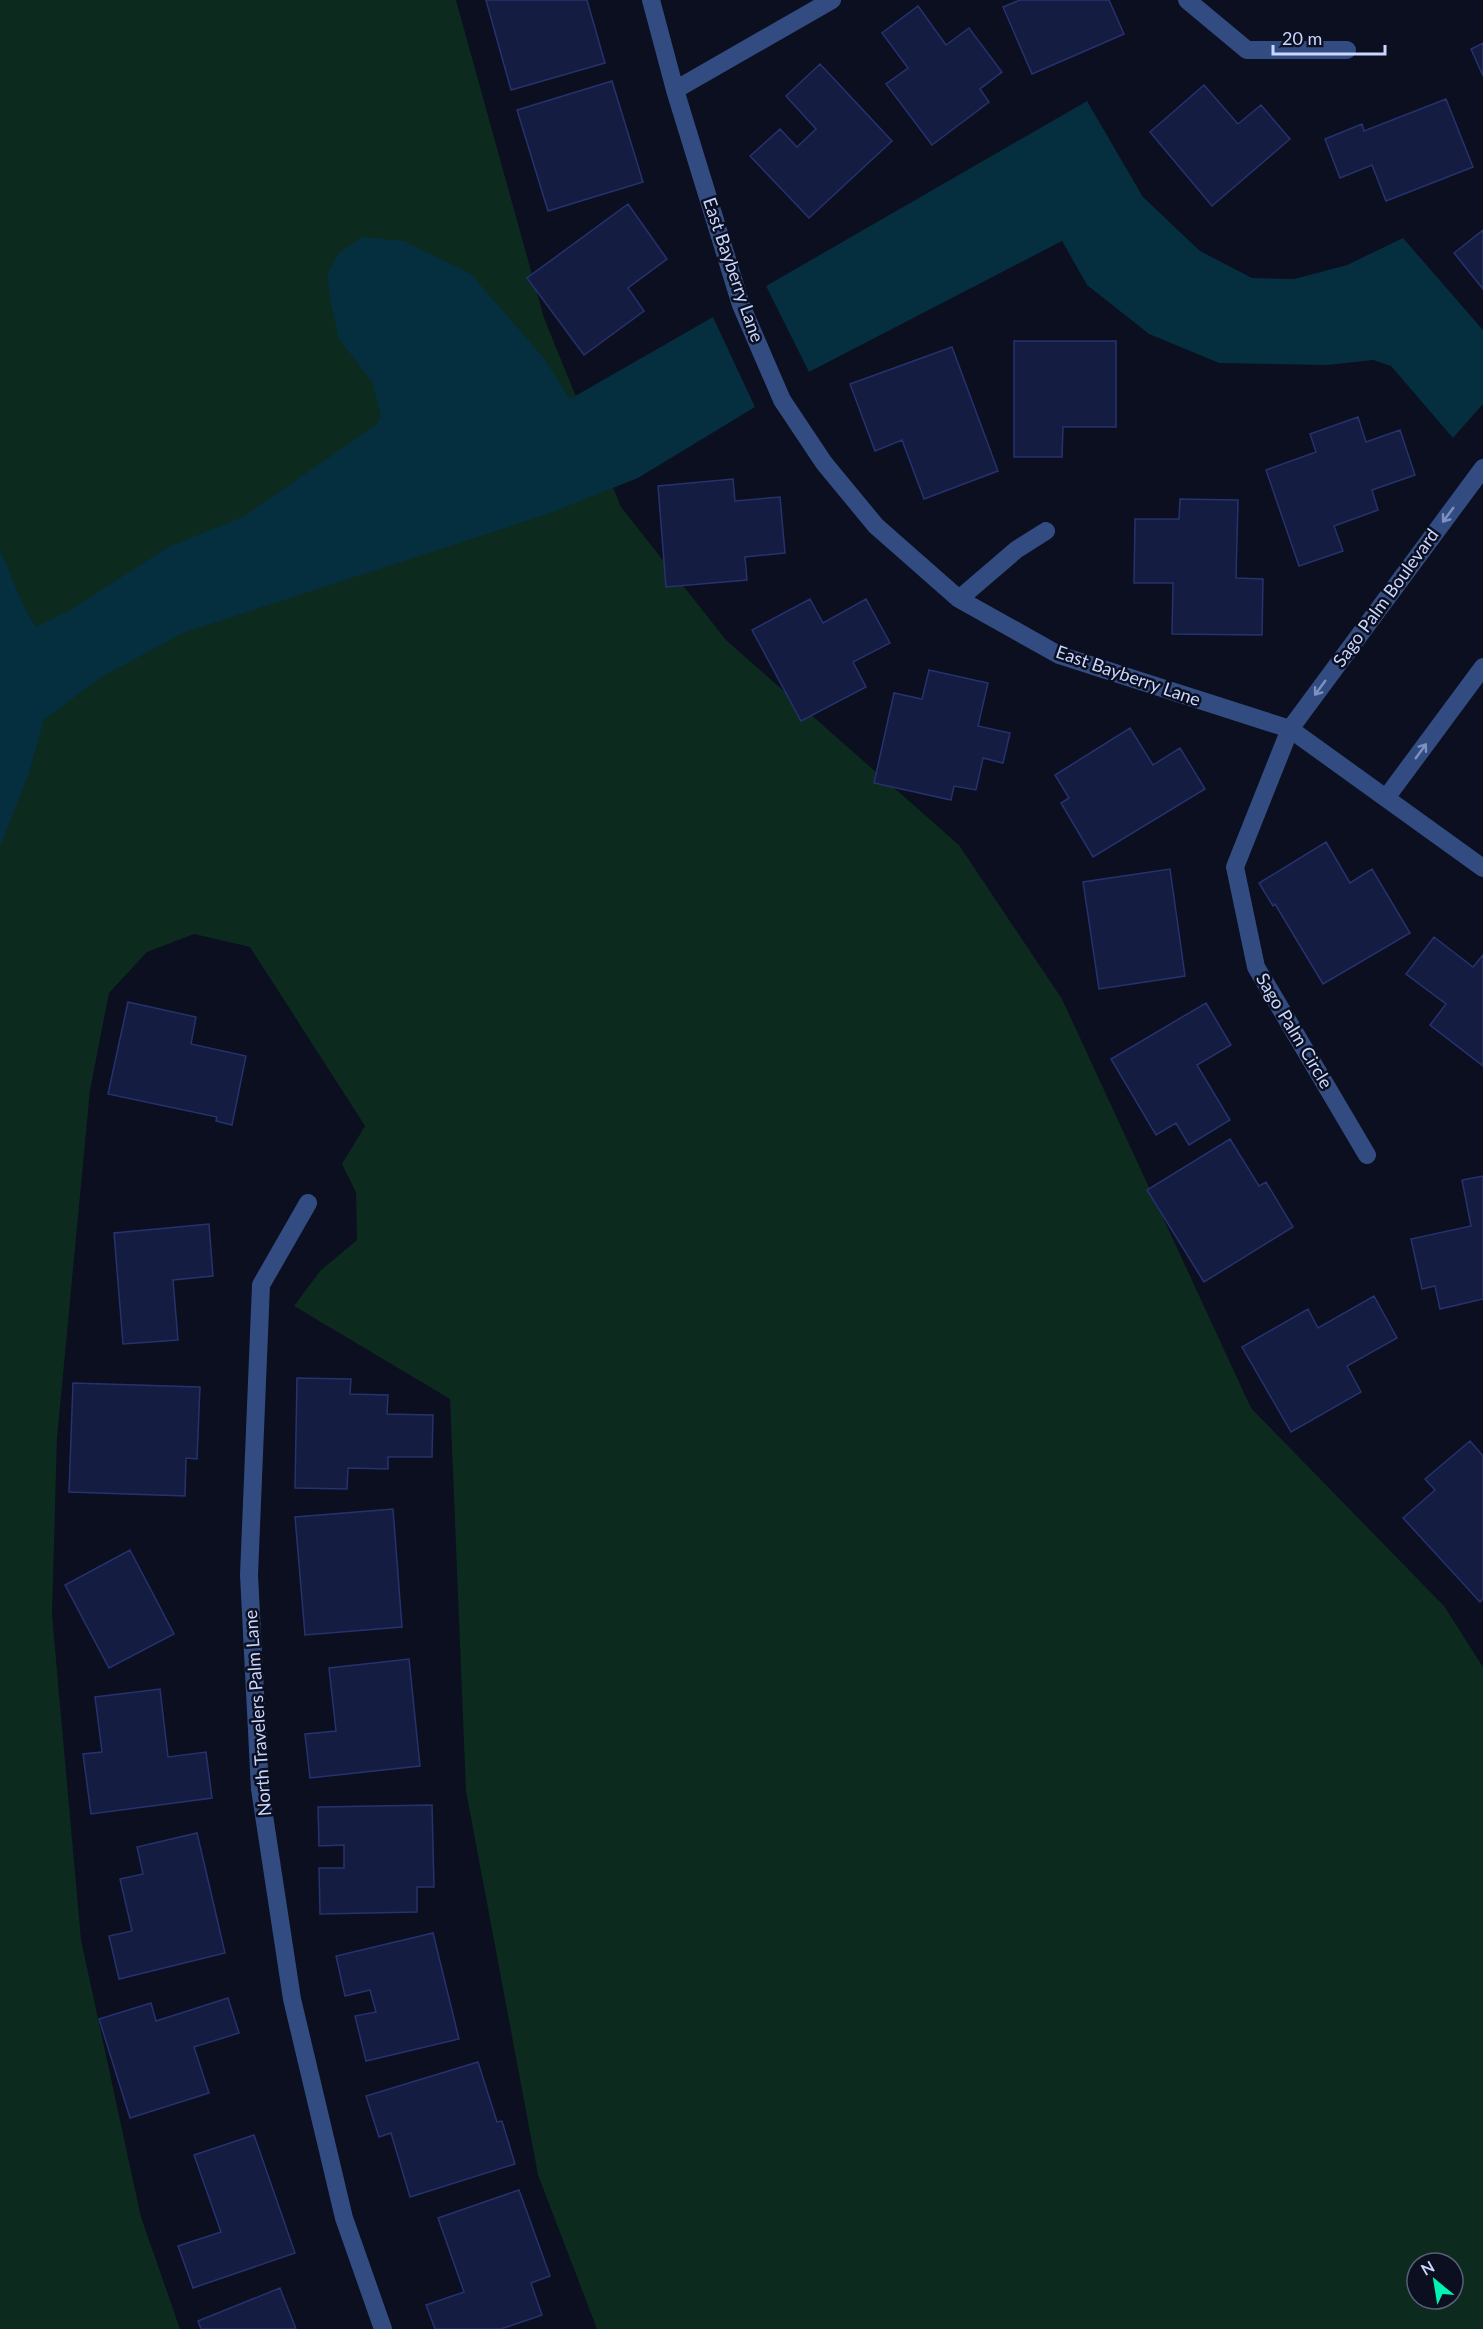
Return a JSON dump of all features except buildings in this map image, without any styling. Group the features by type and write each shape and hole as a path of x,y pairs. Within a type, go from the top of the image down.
{"street":[{"name":"East Bayberry Lane","path":"651,0 675,90 741,305 782,400 824,463 876,526 959,599 1059,655 1290,729 1483,868"},
{"path":"675,90 832,0"},
{"path":"1187,0 1247,50 1347,50"},
{"name":"Sago Palm Boulevard","path":"1290,729 1483,468"},
{"path":"959,599 1016,550 1046,531"},
{"path":"1386,798 1483,667"},
{"name":"Sago Palm Circle","path":"1290,729 1235,867 1256,967 1367,1155"},
{"name":"North Travelers Palm Lane","path":"309,1203 261,1285 249,1575 260,1789 292,2000 344,2218 383,2329"}],"green space":[{"path":"0,0 456,0 544,318 621,507 726,640 959,845 1062,999 1251,1408 1444,1606 1483,1667 1483,2329 597,2329 538,2175 466,1791 450,1399 294,1306 320,1271 357,1240 356,1192 342,1164 365,1126 250,947 194,934 147,952 109,993 90,1090 57,1438 52,1615 81,1940 141,2217 180,2329 0,2329"}],"water":[{"path":"1087,101 1143,197 1200,251 1252,278 1294,279 1347,265 1403,238 1483,330 1483,404 1453,438 1391,366 1373,360 1328,365 1219,363 1149,334 1087,285 1062,241 809,372 766,286"},
{"path":"363,237 404,241 471,274 543,357 570,399 713,317 755,407 638,478 545,515 183,633 100,678 44,720 29,773 0,847 0,550 24,607 36,627 72,609 168,547 243,517 377,424 381,416 372,382 339,339 327,274 339,253"}]}
